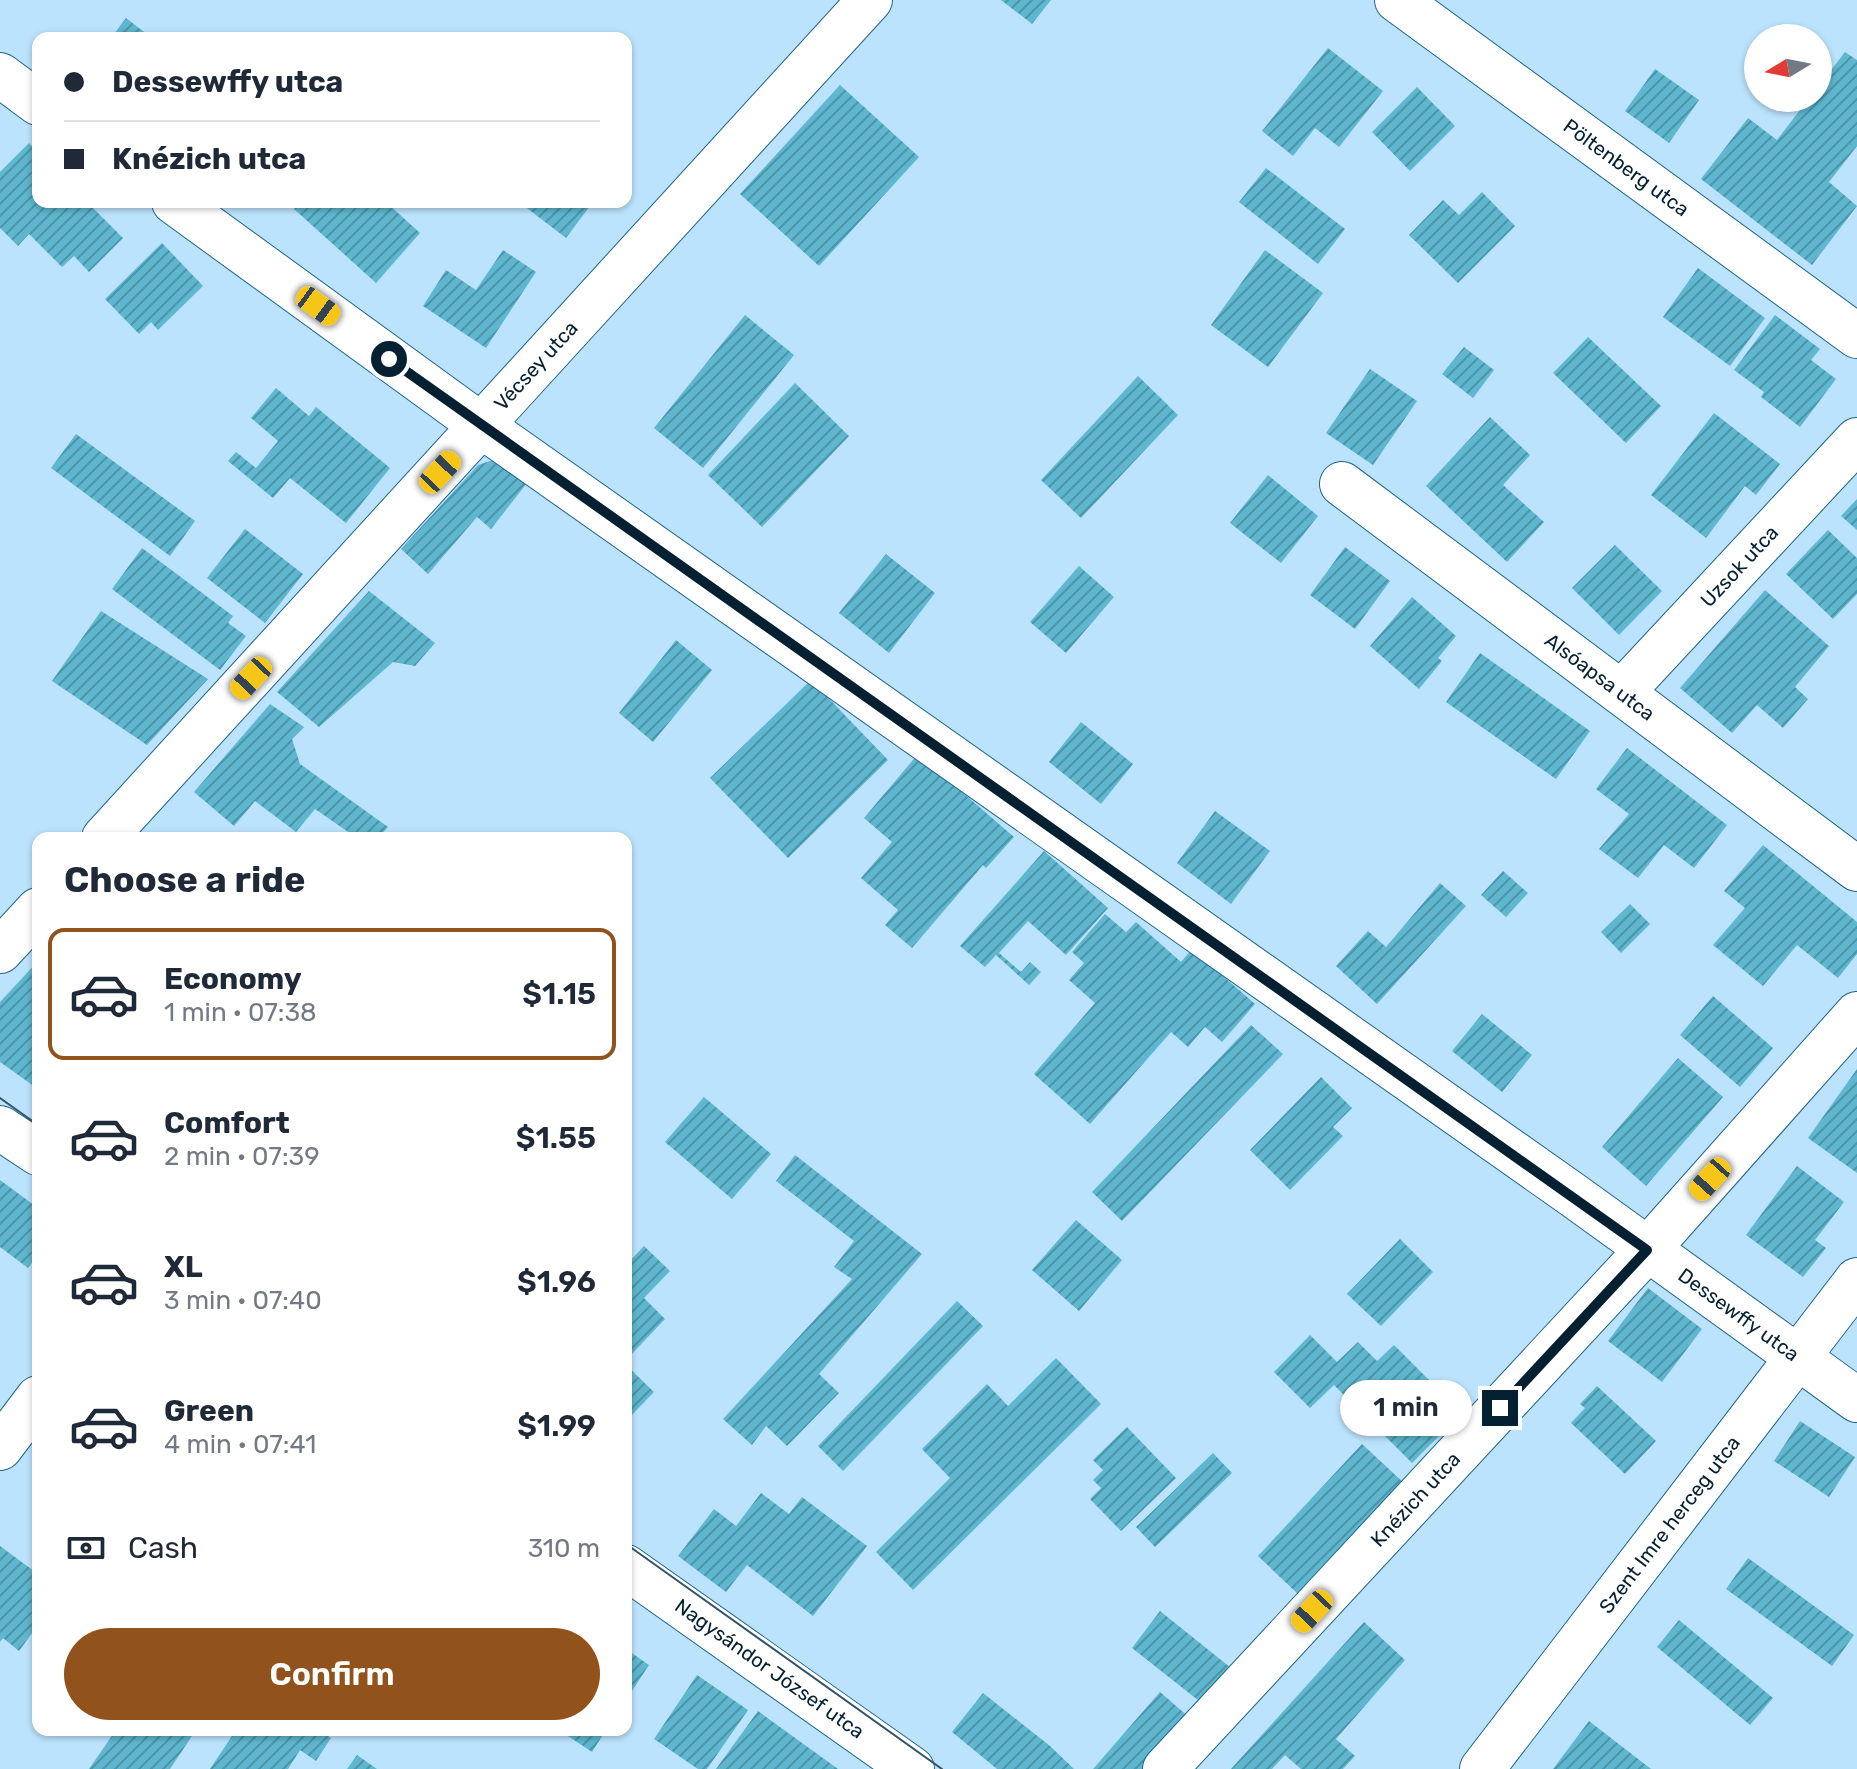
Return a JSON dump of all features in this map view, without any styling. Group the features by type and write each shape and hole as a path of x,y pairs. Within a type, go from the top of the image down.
{"street":[{"name":"Vécsey utca","path":"110,832 870,0"},
{"name":"Pöltenberg utca","path":"1397,0 1857,336"},
{"path":"0,75 32,99"},
{"name":"Dessewffy utca","path":"182,208 482,426 1857,1400"},
{"name":"Uzsok utca","path":"1622,692 1857,440"},
{"name":"Alsóapsa utca","path":"1342,484 1857,869"},
{"path":"0,951 32,916"},
{"name":"Knézich utca","path":"1165,1769 1647,1250 1857,1014"},
{"path":"0,1128 32,1149"},
{"name":"Szent Imre herceg utca","path":"1482,1769 1857,1280"},
{"path":"0,1448 32,1406"},
{"name":"Nagysándor József utca","path":"632,1571 904,1767"}],"building":[{"path":"1001,0 1051,0 1032,24"},
{"path":"126,18 144,32 116,32"},
{"path":"1328,48 1383,91 1339,147 1315,128 1293,156 1262,131"},
{"path":"1845,52 1857,60 1857,146 1829,182 1857,206 1812,265 1701,179 1748,118 1777,140 1798,112 1832,112 1832,69"},
{"path":"1655,69 1699,100 1669,143 1625,111"},
{"path":"840,85 919,157 819,266 740,194"},
{"path":"1417,87 1455,126 1410,171 1372,132"},
{"path":"29,143 32,146 32,208 93,208 123,238 89,272 74,256 62,267 29,234 18,246 0,228 0,172"},
{"path":"1266,168 1345,229 1318,264 1239,202"},
{"path":"1482,192 1515,226 1458,283 1409,235 1443,200 1459,215"},
{"path":"393,208 420,233 376,283 294,209"},
{"path":"527,208 588,208 566,238"},
{"path":"162,243 203,286 158,330 151,322 139,334 105,299"},
{"path":"503,250 536,272 486,348 423,306 446,270 476,290"},
{"path":"1265,250 1323,293 1268,367 1211,325"},
{"path":"1698,268 1765,318 1730,366 1663,317"},
{"path":"745,315 794,355 703,468 654,428"},
{"path":"1775,315 1820,349 1811,360 1836,379 1800,427 1761,397 1764,392 1734,370"},
{"path":"1588,337 1661,406 1626,443 1553,373"},
{"path":"1464,347 1494,370 1473,398 1442,374"},
{"path":"1370,369 1417,401 1373,465 1326,433"},
{"path":"1138,376 1178,415 1081,518 1041,480"},
{"path":"795,383 849,436 762,527 708,475"},
{"path":"276,388 309,416 316,407 390,468 346,523 290,478 273,498 228,461 236,452 256,468 278,441 251,418"},
{"path":"1714,413 1780,464 1756,495 1745,486 1706,538 1651,495"},
{"path":"1490,417 1530,455 1503,485 1544,522 1507,562 1426,486"},
{"path":"76,434 195,521 170,556 51,468"},
{"path":"505,456 531,478 491,529 477,517 428,574 401,549 478,465"},
{"path":"1268,475 1318,516 1281,563 1230,523"},
{"path":"1857,499 1857,530 1841,516"},
{"path":"245,529 303,574 265,623 207,578"},
{"path":"1828,530 1857,558 1857,594 1833,619 1786,574"},
{"path":"1615,545 1662,591 1619,635 1572,588"},
{"path":"1345,547 1390,581 1355,629 1310,595"},
{"path":"142,548 233,616 228,623 246,636 220,670 112,589"},
{"path":"886,554 935,593 889,653 839,613"},
{"path":"1079,566 1114,597 1066,653 1030,622"},
{"path":"1765,590 1829,646 1795,687 1808,699 1783,728 1757,705 1732,733 1680,688"},
{"path":"369,591 435,643 415,666 393,662 319,727 277,692"},
{"path":"1412,597 1456,636 1438,658 1442,661 1419,689 1370,646"},
{"path":"101,611 208,679 147,745 52,681"},
{"path":"676,640 712,670 653,742 619,713"},
{"path":"1480,653 1590,731 1556,779 1446,702"},
{"path":"811,680 888,760 788,858 710,778"},
{"path":"270,704 304,727 292,739 300,764 388,827 383,832 348,832 315,809 296,832 255,801 234,826 194,792"},
{"path":"1081,722 1133,764 1101,804 1049,762"},
{"path":"1627,748 1727,825 1694,868 1664,845 1638,878 1599,849 1629,814 1596,789"},
{"path":"918,754 1014,837 986,868 983,865 912,948 885,925 898,910 861,878 892,842 864,818"},
{"path":"1215,811 1270,851 1231,904 1177,863"},
{"path":"1763,845 1857,922 1857,954 1838,978 1797,945 1763,986 1713,945 1745,908 1724,891"},
{"path":"1044,851 1108,908 1066,955 1028,921 999,953 1021,972 1030,962 1041,972 1029,985 996,955 985,967 960,946"},
{"path":"1503,871 1528,893 1506,917 1481,895"},
{"path":"1440,883 1466,906 1377,1004 1336,966 1368,931 1386,947"},
{"path":"1630,904 1650,924 1621,953 1601,932"},
{"path":"1105,914 1126,932 1136,922 1181,962 1192,949 1255,1004 1222,1042 1205,1027 1188,1047 1171,1032 1090,1124 1034,1074 1095,1003 1069,980 1084,963 1072,952"},
{"path":"32,967 32,1085 0,1062 0,1002"},
{"path":"1713,996 1773,1048 1740,1087 1680,1035"},
{"path":"1482,1014 1532,1055 1502,1092 1452,1051"},
{"path":"1251,1025 1283,1054 1122,1221 1092,1192"},
{"path":"1678,1058 1723,1097 1646,1186 1602,1147"},
{"path":"1857,1069 1857,1173 1808,1138"},
{"path":"1321,1077 1352,1108 1333,1127 1343,1136 1290,1190 1250,1150"},
{"path":"704,1097 771,1154 732,1199 665,1142"},
{"path":"795,1155 922,1254 819,1374 839,1393 787,1446 766,1426 752,1445 723,1419 852,1279 834,1267 854,1241 776,1181"},
{"path":"1797,1166 1844,1202 1815,1240 1826,1248 1803,1277 1746,1235"},
{"path":"0,1180 32,1204 32,1262 28,1268 0,1247"},
{"path":"1076,1220 1122,1260 1079,1311 1032,1270"},
{"path":"1400,1239 1433,1272 1381,1326 1347,1294"},
{"path":"644,1246 670,1271 644,1298 665,1319 632,1354 632,1259"},
{"path":"1648,1288 1702,1329 1662,1382 1608,1341"},
{"path":"957,1301 983,1326 843,1471 818,1446"},
{"path":"1310,1335 1337,1362 1358,1342 1377,1361 1394,1345 1462,1413 1412,1463 1334,1385 1310,1408 1274,1372"},
{"path":"1056,1358 1101,1404 913,1590 876,1552 950,1478 922,1449 987,1384 1008,1406"},
{"path":"632,1371 654,1392 632,1415"},
{"path":"1597,1386 1656,1441 1625,1474 1571,1423 1585,1408 1580,1404"},
{"path":"1800,1421 1855,1457 1829,1497 1774,1461"},
{"path":"1127,1427 1176,1478 1121,1531 1090,1499 1101,1488 1093,1480 1103,1470 1093,1460"},
{"path":"1362,1444 1405,1484 1300,1596 1258,1556"},
{"path":"1213,1453 1232,1473 1155,1547 1136,1527"},
{"path":"761,1493 789,1514 802,1497 867,1546 813,1616 747,1565 726,1592 678,1556 714,1509 736,1526"},
{"path":"0,1546 32,1570 32,1633 19,1651 3,1638 0,1642"},
{"path":"1748,1558 1854,1635 1832,1666 1726,1589"},
{"path":"1160,1611 1231,1668 1203,1704 1132,1648"},
{"path":"1679,1620 1773,1698 1750,1725 1657,1647"},
{"path":"1364,1622 1405,1660 1336,1739 1355,1756 1343,1769 1301,1769 1285,1755 1272,1769 1231,1769"},
{"path":"632,1653 649,1665 632,1691"},
{"path":"697,1675 748,1710 707,1769 698,1769 654,1739"},
{"path":"1160,1692 1191,1719 1147,1769 1093,1769"},
{"path":"983,1693 1074,1769 997,1769 952,1732"},
{"path":"758,1711 838,1769 716,1769"},
{"path":"1589,1721 1651,1769 1553,1769"},
{"path":"112,1736 192,1736 170,1769 89,1769"},
{"path":"232,1736 331,1738 316,1761 300,1750 288,1769 210,1769"},
{"path":"568,1736 602,1736 592,1752"},
{"path":"357,1755 377,1769 347,1769"}],"tram line":[{"path":"0,1098 32,1121"},
{"path":"632,1548 942,1769"}],"route":[{"path":"389,359 1647,1250 1500,1408"}]}
